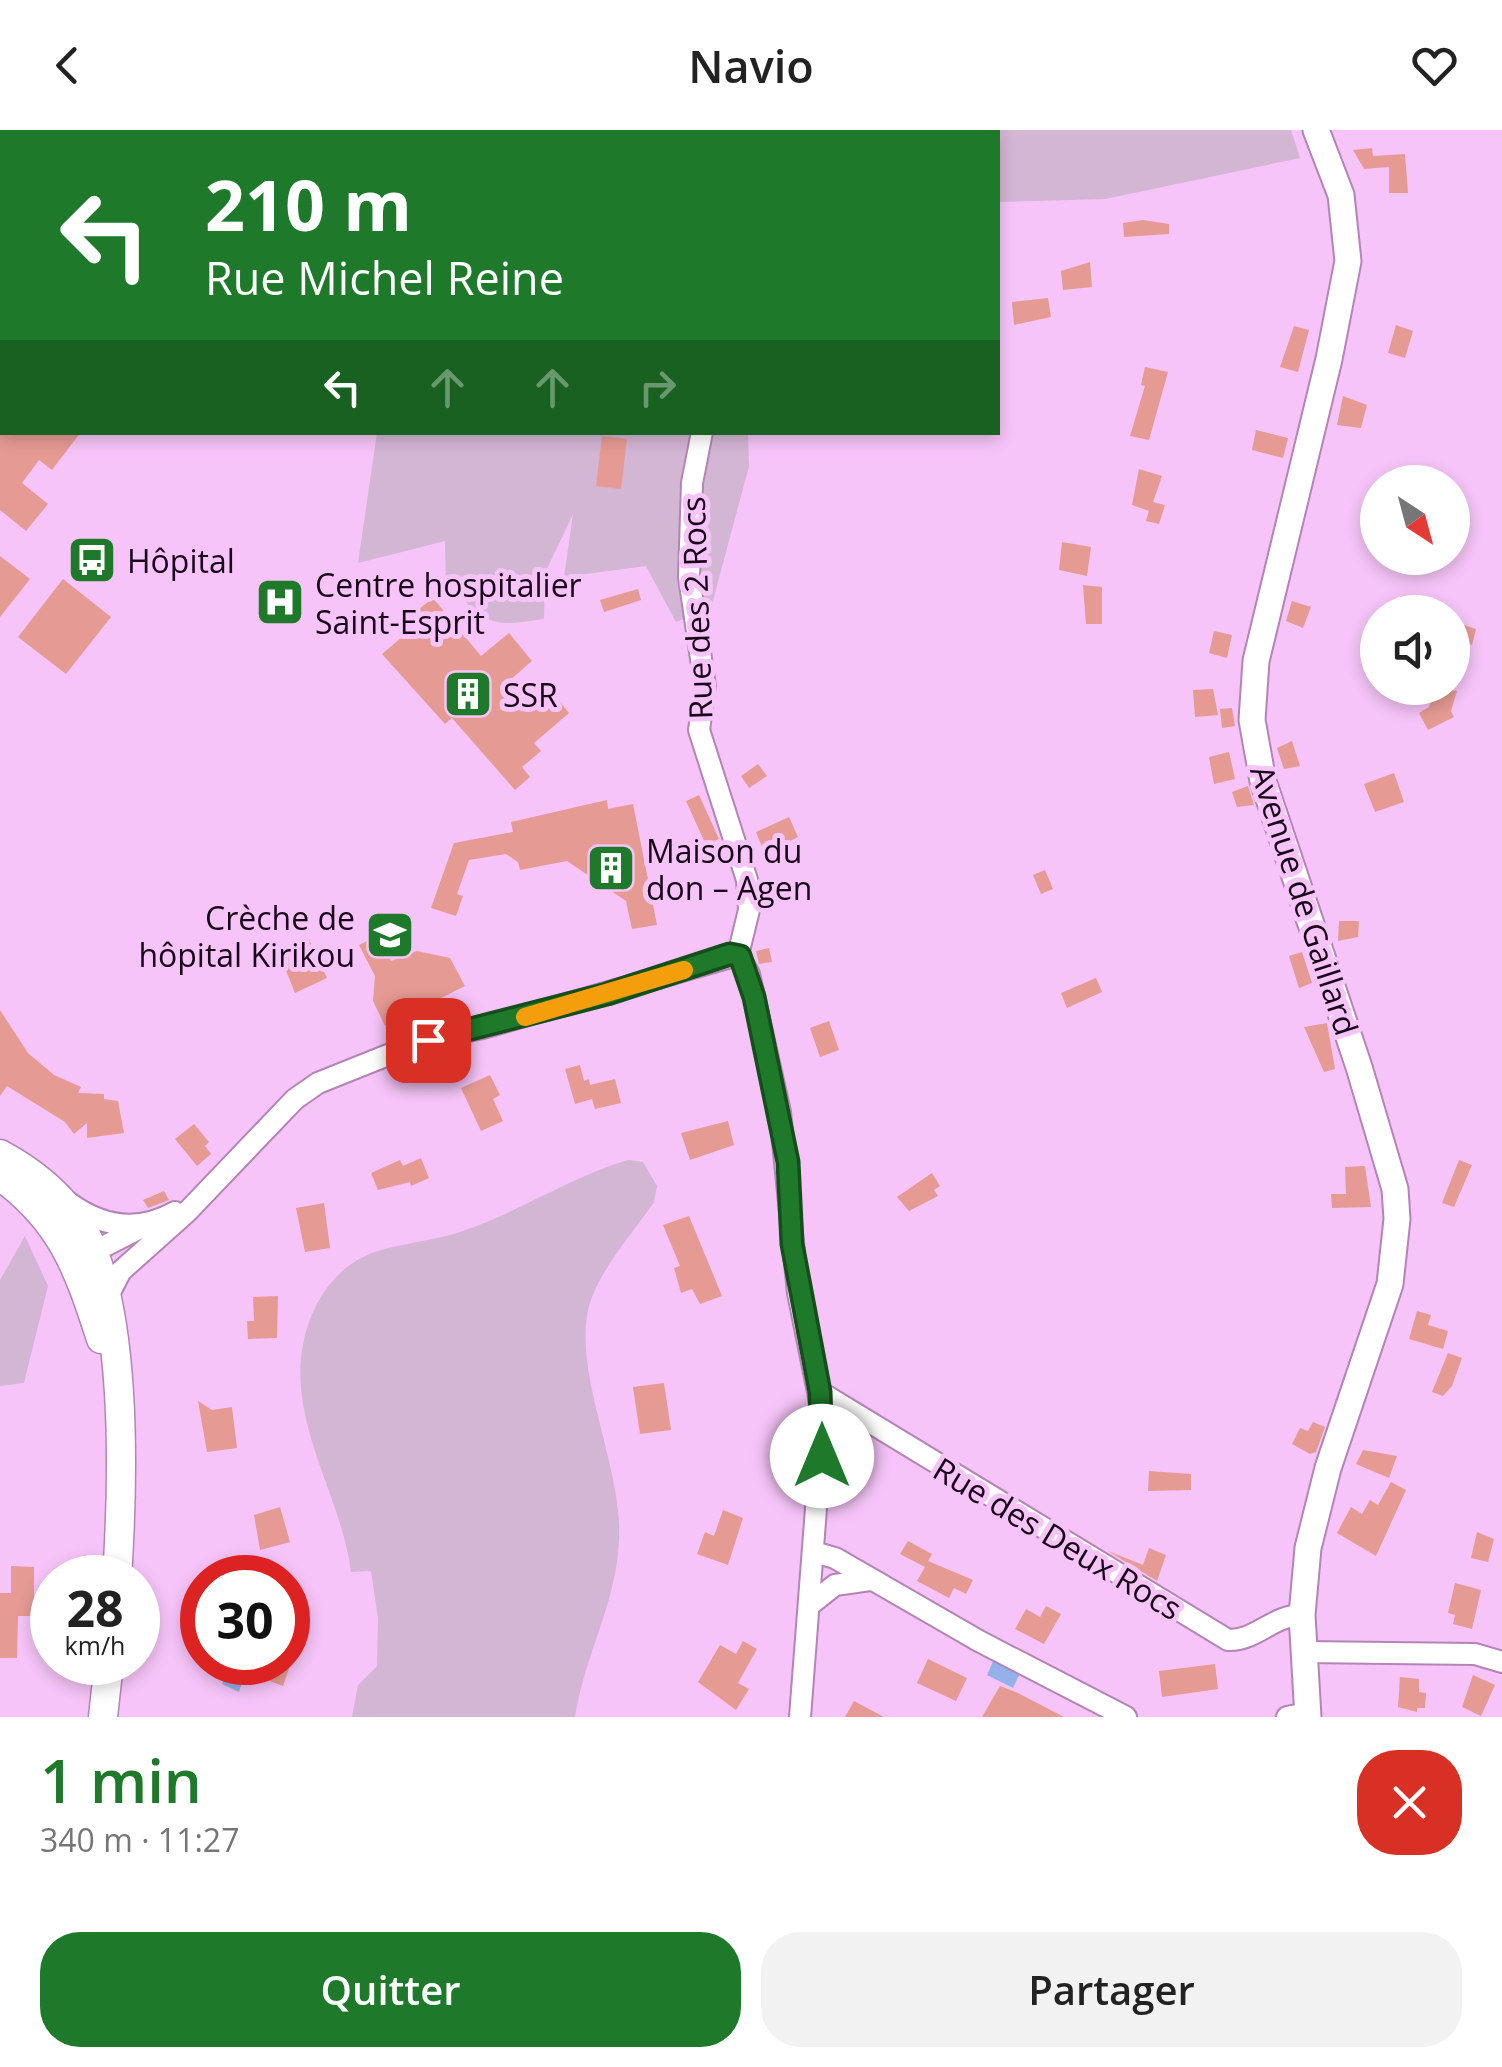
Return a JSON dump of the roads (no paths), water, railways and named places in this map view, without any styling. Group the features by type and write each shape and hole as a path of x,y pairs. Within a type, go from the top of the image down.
{"main road":[{"path":"0,1154 41,1182 76,1218 94,1272 115,1383 121,1481 119,1555"},
{"path":"0,1176 55,1227 94,1272"},
{"path":"103,1717 107,1685"}],"street":[{"name":"Avenue de Gaillard","path":"1301,1716 1302,1615 1308,1548 1322,1490 1390,1284 1397,1219 1394,1190 1359,1067 1263,781 1252,720 1256,661 1329,359 1348,260 1341,195 1316,130"},
{"name":"Rue des 2 Rocs","path":"701,435 692,483 689,577 705,686 700,738 736,836 747,880 748,910 738,955"},
{"path":"94,1272 121,1271 227,1171 295,1098 378,1056 738,955 749,974 780,1112 798,1294 820,1392 822,1456 800,1717"},
{"path":"0,1164 59,1211 94,1272"},
{"path":"94,1272 142,1227 190,1202 227,1171"},
{"path":"41,1182 97,1220 142,1227"},
{"path":"94,1272 138,1254"},
{"name":"Rue des Deux Rocs","path":"820,1392 1228,1640 1245,1638 1280,1617 1302,1615"},
{"path":"814,1552 835,1558 1126,1717"},
{"path":"811,1604 834,1585 870,1580"},
{"path":"1303,1652 1475,1654 1502,1662"}],"water":[{"path":"994,1659 1020,1673 1013,1688 987,1675"}],"place":[{"name":"Hôpital","path":"92,560"},
{"name":"Centre hospitalier Saint-Esprit","path":"280,602"},
{"name":"SSR","path":"468,694"},
{"name":"Maison du don – Agen","path":"611,868"},
{"name":"Crèche de hôpital Kirikou","path":"390,935"}]}
